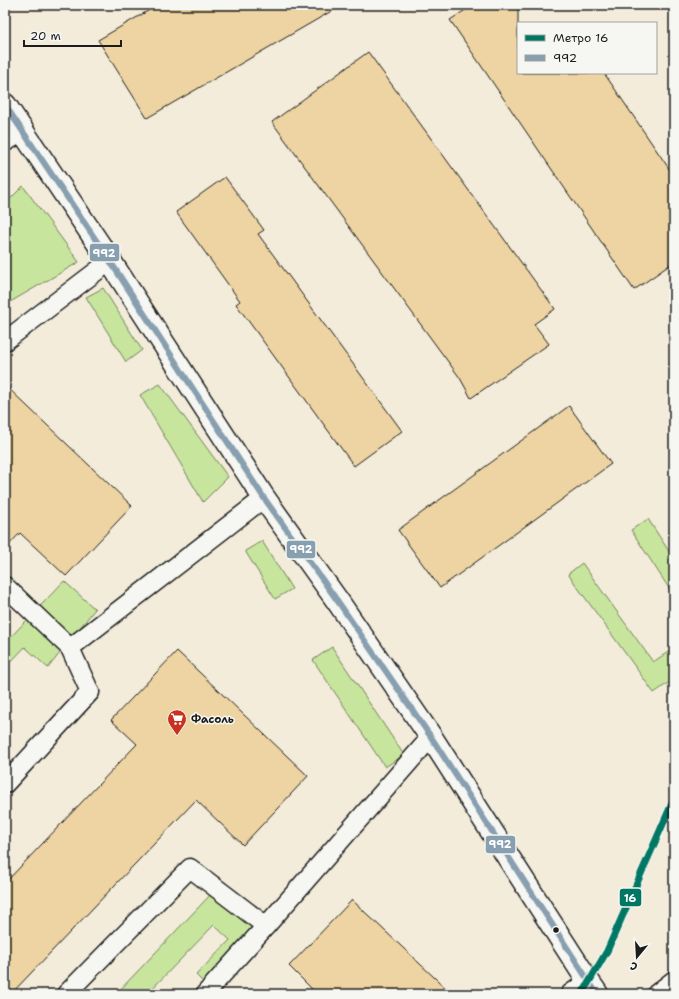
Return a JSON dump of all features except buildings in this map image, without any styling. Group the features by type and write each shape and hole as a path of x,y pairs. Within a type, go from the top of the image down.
{"street":[{"path":"5,105 13,135 110,261 264,498 431,737 592,988"}],"lane":[{"path":"5,340 110,261"},
{"path":"70,648 264,498"},
{"path":"5,586 70,648 90,692 5,784"},
{"path":"205,994 431,737"},
{"path":"66,994 190,868 266,926"},
{"path":"656,994 674,980"},
{"path":"570,994 592,988"}],"green space":[{"path":"23,186 79,262 5,305 5,203"},
{"path":"103,288 142,350 126,362 86,297"},
{"path":"160,384 228,477 203,502 140,395"},
{"path":"648,519 674,559 674,596 631,530"},
{"path":"262,541 292,589 275,599 245,551"},
{"path":"582,563 653,662 671,650 674,654 674,679 654,693 568,574"},
{"path":"64,581 95,609 48,668 25,647 5,668 5,643"},
{"path":"332,647 404,755 385,767 313,660"},
{"path":"214,891 256,932 205,984 196,975 230,940 214,925 147,994 116,994"}],"metro line":[{"name":"16","path":"582,994 607,951 674,799"}],"transit line":[{"name":"992","path":"5,105 110,261 264,498 339,603 431,737 597,994"}],"place":[{"name":"Фасоль","path":"177,736"}]}
